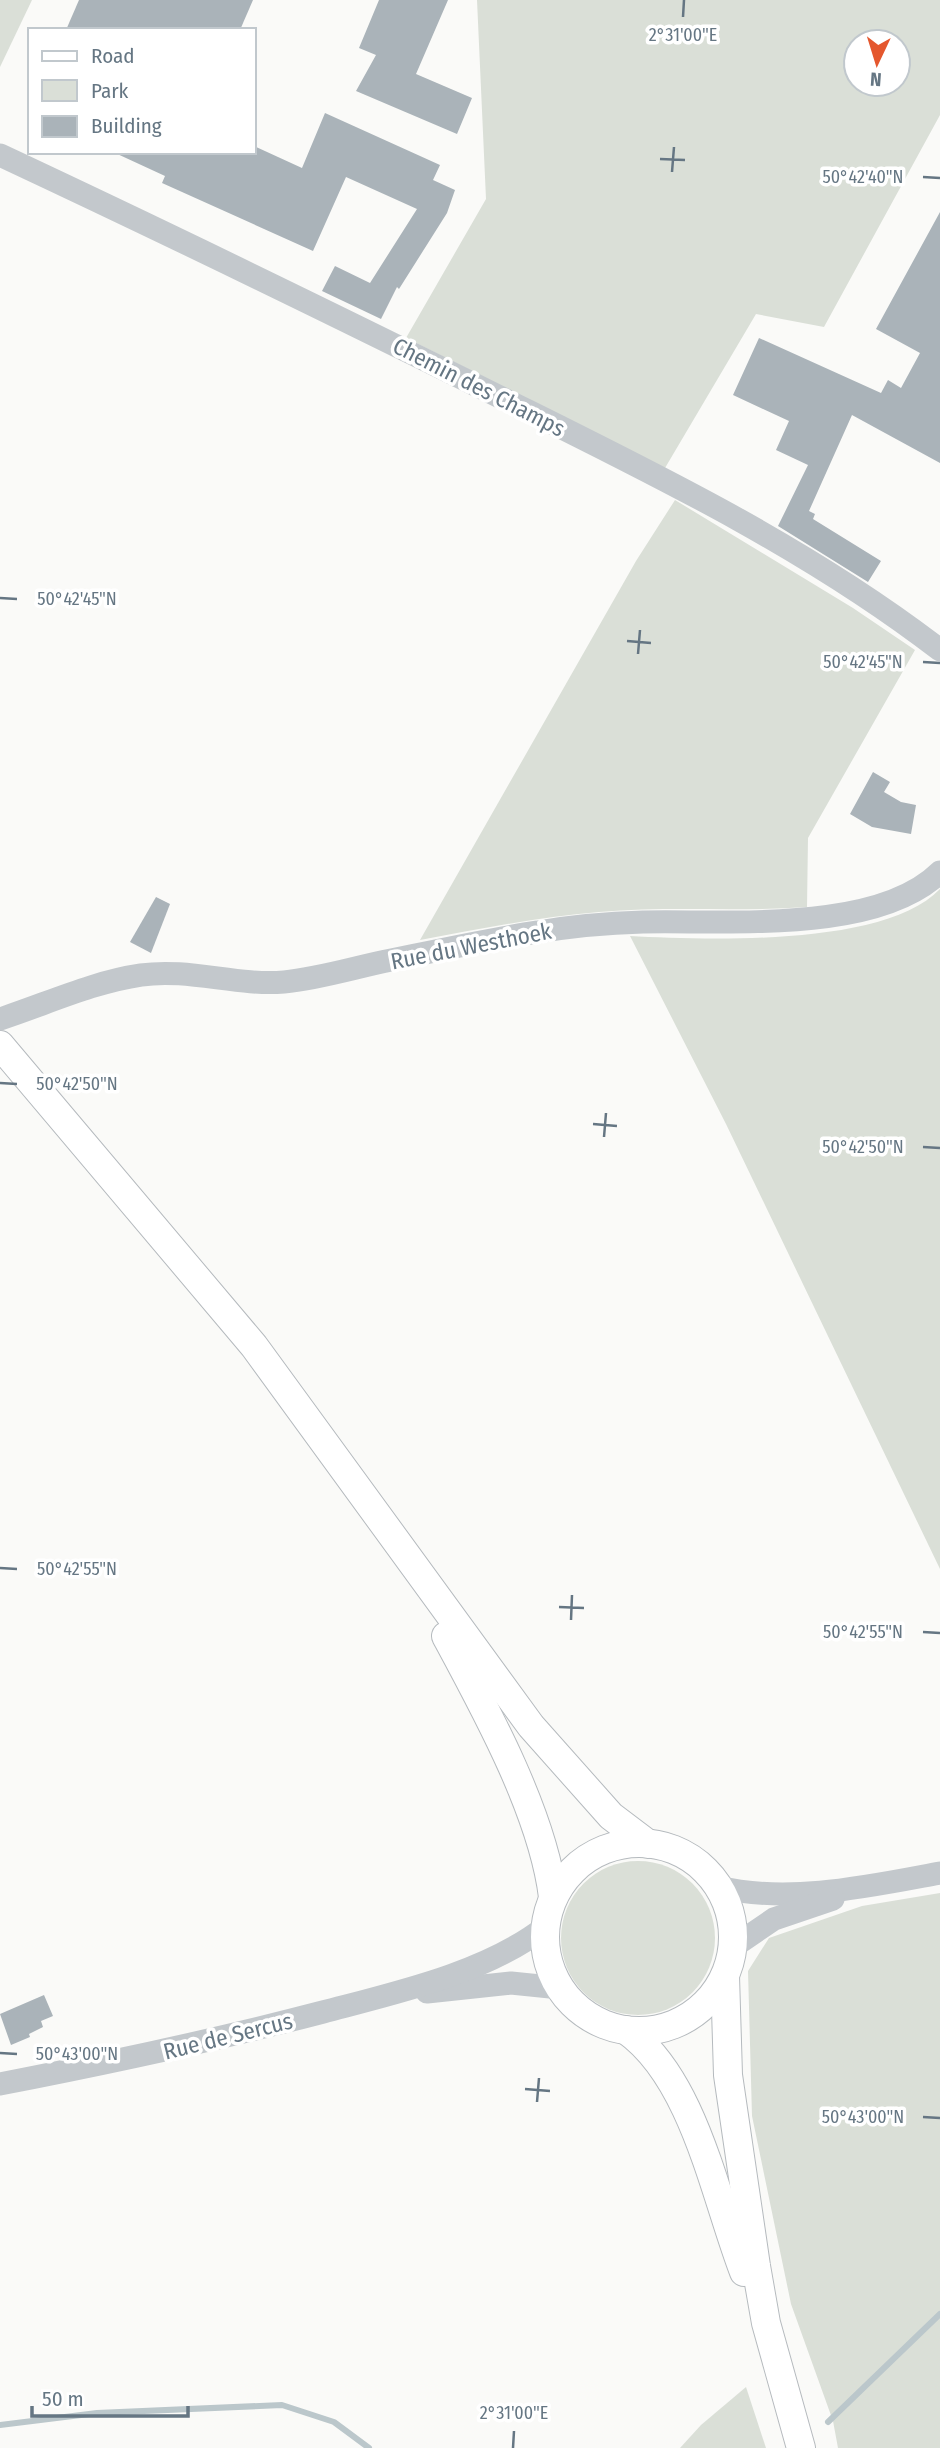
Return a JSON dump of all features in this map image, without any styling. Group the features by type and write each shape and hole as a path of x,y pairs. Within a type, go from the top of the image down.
{"main road":[{"path":"0,1045 222,1306 321,1436 392,1538 543,1740 611,1816 648,1844"},
{"path":"392,1538 461,1665 506,1757 543,1850 553,1897"},
{"path":"626,2031 658,2029 688,2018 706,2003 724,1976 733,1947 731,1920 718,1887 702,1867 688,1857 648,1844 623,1844 592,1856 572,1871 553,1897 545,1927 546,1955 560,1989 588,2017 626,2031 649,2048 676,2089 766,2323 801,2448"},
{"path":"724,1976 728,2075 766,2323"}],"street":[{"name":"Chemin des Champs","path":"0,155 319,306 707,503 847,586 940,650"},
{"name":"Rue du Westhoek","path":"0,1019 140,975 170,974 245,982 283,982 489,940 559,929 635,922 742,923 821,916 897,898 925,884 940,872"},
{"path":"718,1887 762,1893 876,1885 940,1873"},
{"path":"733,1947 761,1926 786,1914 876,1885"},
{"name":"Rue de Sercus","path":"0,2084 149,2055 372,1999 495,1957 516,1948 545,1927"},
{"name":"Rue de Sercus","path":"372,1999 512,1983 560,1989"}],"green space":[{"path":"0,0 32,0 0,67"},
{"path":"477,0 940,0 940,115 824,327 756,314 665,468 406,338 486,199"},
{"path":"675,500 853,608 915,650 808,838 807,907 599,912 531,920 420,940 636,561"},
{"path":"940,889 940,1569 726,1124 630,936 747,938 838,930 879,921 914,908"},
{"path":"638,1861 667,1867 692,1884 709,1909 715,1938 709,1967 692,1992 667,2009 638,2015 609,2009 584,1992 567,1967 561,1938 567,1909 584,1884 609,1867"},
{"path":"940,1893 940,2448 838,2448 833,2421 791,2304 752,2116 748,1971 769,1938 862,1906"},
{"path":"746,2387 766,2448 680,2448 701,2425"}],"building":[{"path":"79,0 253,0 241,28 67,28"},
{"path":"379,0 448,0 416,74 472,98 457,134 356,91 376,55 359,48"},
{"path":"325,113 440,165 433,180 455,190 447,213 399,289 397,287 381,319 322,291 335,266 370,283 417,209 346,177 313,251 162,183 165,176 117,154 256,154 256,147 302,168"},
{"path":"940,212 940,463 852,415 809,511 815,514 813,519 881,561 868,582 778,526 808,465 776,450 789,421 733,395 759,338 881,393 888,380 901,388 920,353 876,329"},
{"path":"873,772 890,782 884,792 901,802 916,805 911,834 872,827 850,814"},
{"path":"156,897 170,904 151,953 130,942"},
{"path":"44,1995 53,2016 41,2021 43,2027 29,2034 30,2037 11,2045 0,2014"}],"waterway":[{"path":"828,2422 940,2314"},
{"path":"0,2425 97,2413 282,2405 334,2422 369,2448"}]}
